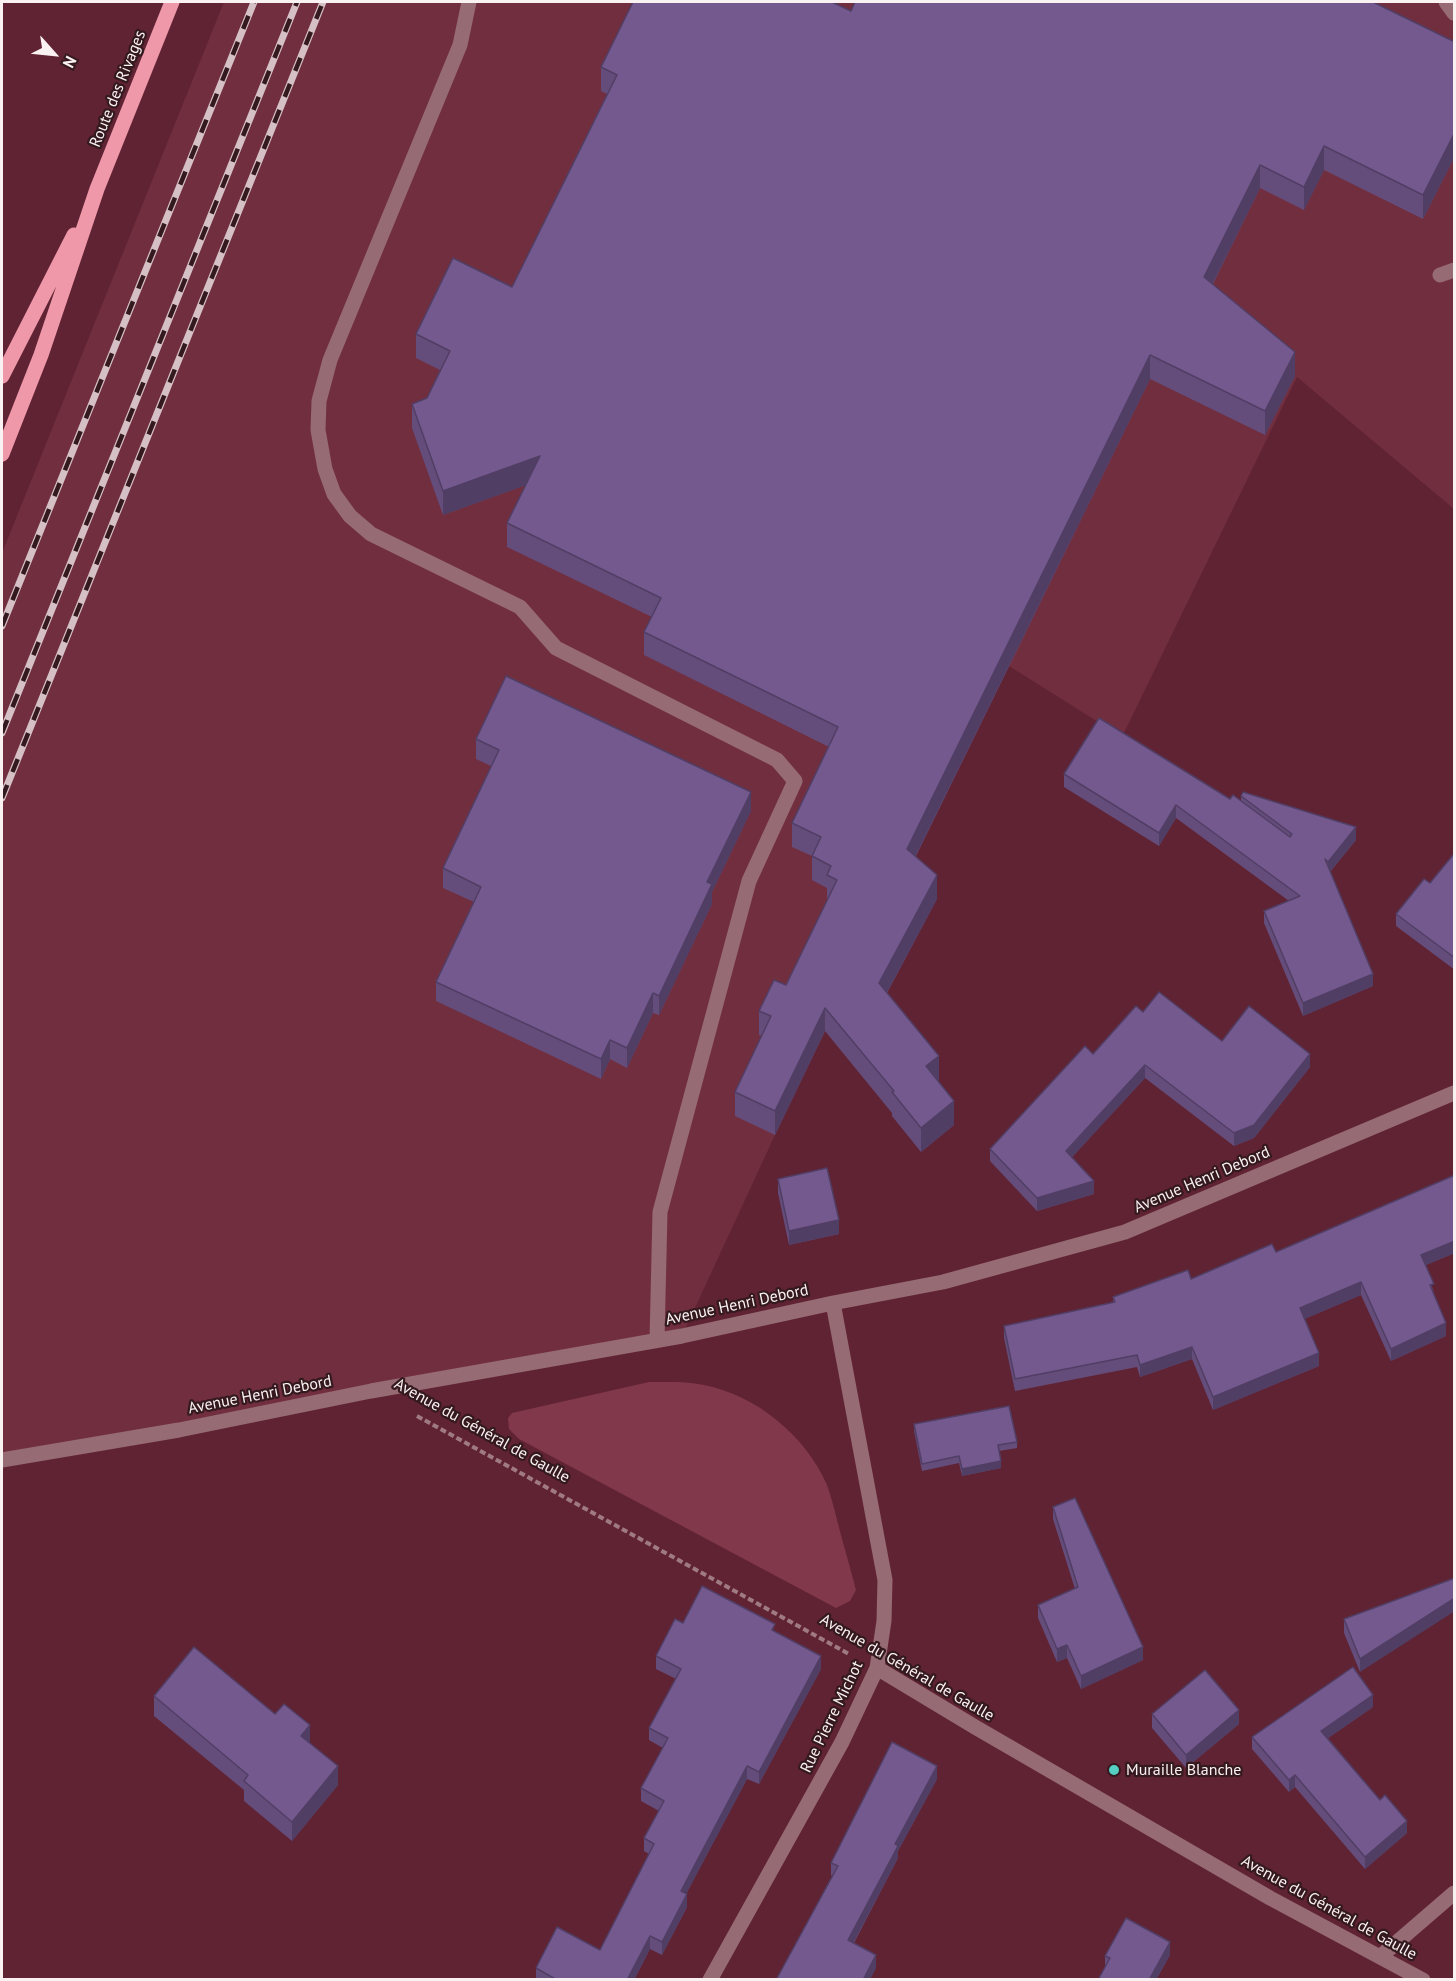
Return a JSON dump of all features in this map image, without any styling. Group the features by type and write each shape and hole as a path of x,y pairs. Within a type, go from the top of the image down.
{"main road":[{"name":"Route des Rivages","path":"97,189 172,2"},
{"path":"2,376 97,189"},
{"path":"2,454 41,355 97,189"}],"street":[{"path":"469,2 460,45 330,360 319,401 318,430 325,468 334,494 350,516 371,534 520,607 556,648 777,760 795,781 749,881 660,1212 657,1340"},
{"path":"1446,2 1455,14"},
{"name":"Avenue Henri Debord","path":"2,1460 179,1430 371,1391 657,1340 943,1282 1125,1232 1455,1093"},
{"name":"Rue Pierre Michot","path":"710,1980 842,1742 877,1668 884,1621 885,1580 833,1303"},
{"name":"Avenue du Général de Gaulle","path":"877,1668 1270,1898 1423,1980"},
{"path":"1381,1956 1455,1893"}],"path":[{"name":"Avenue du Général de Gaulle","path":"416,1415 877,1668"}],"shaded area":[{"path":"224,2 1454,2 1454,509 1297,377 1122,737 1009,666 910,856 775,1135 682,1336 2,1459 2,553"},
{"path":"649,1382 690,1383 723,1390 760,1408 793,1434 818,1467 827,1485 856,1590 850,1601 836,1608 519,1439 509,1429 508,1418 512,1413"}],"building":[{"path":"633,2 832,2 851,11 855,2 1373,2 1455,42 1455,132 1423,195 1324,146 1304,187 1260,165 1204,277 1295,352 1265,411 1150,355 907,849 937,875 879,983 939,1056 926,1066 954,1101 921,1128 892,1092 894,1091 825,1008 775,1111 735,1092 771,1016 759,1011 774,980 786,985 837,880 827,875 831,866 812,856 821,837 792,823 838,727 644,632 661,598 507,523 540,456 443,491 412,404 427,398 450,351 416,334 453,258 512,287 617,75 601,67"},
{"path":"506,676 751,792 707,882 712,884 659,996 653,993 627,1048 610,1040 601,1059 436,982 481,887 443,868 499,750 476,739"},
{"path":"1099,718 1230,799 1233,795 1290,837 1292,834 1241,796 1243,792 1356,827 1328,862 1325,859 1373,974 1303,1003 1264,911 1300,896 1176,805 1159,833 1064,774"},
{"path":"1455,855 1455,958 1396,914 1424,879 1430,883"},
{"path":"1159,992 1222,1041 1249,1006 1310,1054 1254,1125 1234,1133 1145,1065 1066,1151 1094,1181 1037,1198 990,1149 1085,1046 1093,1054 1136,1006 1143,1012"},
{"path":"827,1168 839,1220 789,1231 778,1179"},
{"path":"1455,1175 1455,1241 1421,1255 1434,1284 1430,1285 1446,1323 1391,1349 1361,1282 1300,1308 1319,1353 1213,1397 1192,1347 1140,1365 1137,1355 1015,1379 1004,1326 1115,1302 1113,1297 1188,1270 1191,1279 1272,1244 1276,1252"},
{"path":"1009,1406 1017,1442 998,1445 1001,1461 962,1469 959,1456 922,1464 914,1424"},
{"path":"1075,1498 1143,1647 1081,1676 1067,1645 1057,1649 1038,1605 1078,1587 1053,1507"},
{"path":"1455,1578 1455,1598 1360,1659 1344,1619"},
{"path":"702,1586 775,1624 772,1630 821,1656 759,1772 747,1766 681,1891 687,1894 662,1942 650,1936 627,1980 557,1980 536,1968 557,1927 600,1950 654,1844 644,1838 664,1801 641,1788 668,1738 649,1728 681,1669 656,1656 675,1619 683,1623"},
{"path":"194,1647 275,1714 284,1704 310,1725 301,1736 338,1766 292,1822 244,1781 248,1775 154,1696"},
{"path":"1353,1667 1373,1695 1321,1731 1380,1800 1385,1795 1407,1821 1365,1857 1295,1775 1289,1780 1252,1737"},
{"path":"1205,1670 1239,1710 1186,1755 1152,1714"},
{"path":"892,1742 937,1766 895,1844 898,1846 848,1940 876,1955 863,1980 776,1980 838,1866 831,1863"},
{"path":"1126,1918 1170,1942 1149,1980 1098,1980 1110,1958 1105,1956"}],"railway":[{"path":"2,626 254,2"},
{"path":"2,733 297,2"},
{"path":"2,798 323,2"}],"place":[{"name":"Muraille Blanche","path":"1114,1770"}]}
